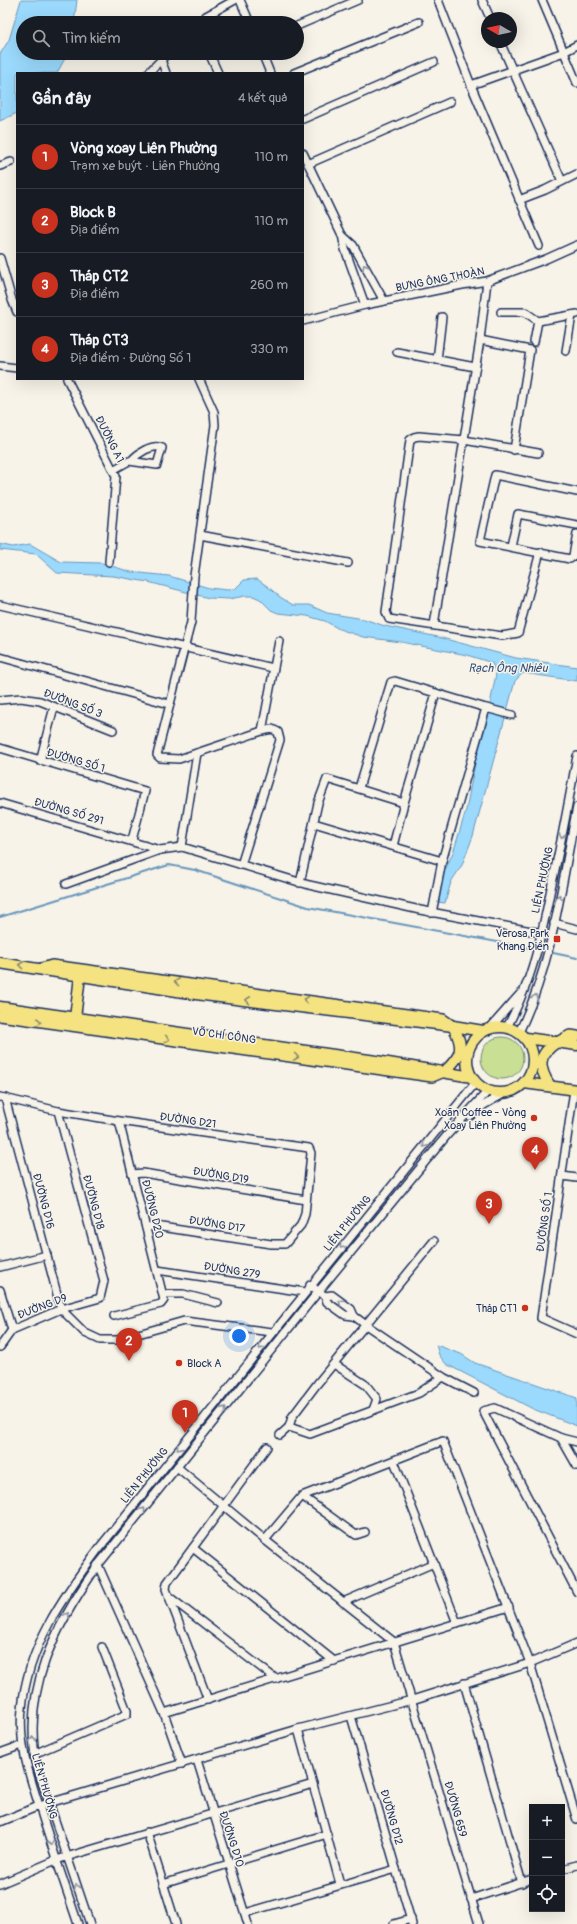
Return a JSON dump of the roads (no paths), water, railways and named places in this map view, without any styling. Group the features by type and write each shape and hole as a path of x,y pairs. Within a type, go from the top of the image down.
{"highway":[{"path":"0,962 196,994 453,1026 482,1029 507,1027 527,1036 577,1045"},
{"path":"75,1018 80,976"},
{"name":"VÕ CHÍ CÔNG","path":"0,1008 444,1072 471,1078"},
{"path":"444,1072 455,1062 460,1050 460,1040 453,1026"},
{"path":"482,1029 469,1047 467,1057 468,1068 471,1078 488,1091 498,1093 507,1092 528,1084 576,1091"},
{"path":"527,1036 539,1050 539,1061 528,1084"},
{"path":"550,1086 543,1075 541,1061 543,1054 557,1042"}],"main road":[{"path":"41,968 52,965 380,1010 443,1019 453,1026"},
{"name":"VÕ CHÍ CÔNG","path":"0,1016 432,1077 444,1072"},
{"path":"557,1042 570,1035 577,1036"}],"street":[{"path":"206,16 235,0"},
{"path":"240,0 247,16"},
{"path":"304,23 358,0"},
{"path":"438,0 470,85 539,246"},
{"path":"482,0 487,12"},
{"path":"542,0 577,84"},
{"path":"296,72 419,22"},
{"path":"470,85 564,52 577,45"},
{"path":"503,48 562,181"},
{"path":"149,72 161,60 166,72"},
{"path":"212,60 218,72"},
{"path":"265,60 270,72"},
{"path":"304,119 434,62"},
{"path":"308,164 450,102"},
{"path":"304,155 342,235 344,249 365,305"},
{"path":"0,166 11,162"},
{"path":"519,200 545,190 577,174"},
{"path":"342,235 353,245 384,301"},
{"name":"BƯNG ÔNG THOÀN","path":"304,321 365,305 462,285 487,282 546,260 577,246"},
{"path":"0,258 16,310"},
{"path":"434,625 480,340 487,282"},
{"path":"502,312 525,312 538,321 575,314 566,351"},
{"path":"437,360 442,317"},
{"path":"534,342 538,321"},
{"path":"480,340 530,350 514,450"},
{"path":"397,352 475,367"},
{"path":"0,366 16,368"},
{"name":"ĐƯỜNG A1","path":"67,380 116,476 109,562"},
{"path":"199,380 214,412 215,425 194,576 191,622 185,648 168,704 157,755 160,758 167,760 179,759 262,731 276,730 280,735 280,740 241,865"},
{"path":"538,454 464,440 419,436 410,440 386,612 389,619 502,636 518,633 540,552"},
{"path":"113,470 131,461"},
{"path":"577,492 495,475 480,541 572,558 577,534"},
{"path":"511,546 518,514 577,525"},
{"path":"200,535 348,563"},
{"path":"0,605 273,668"},
{"path":"262,731 279,641"},
{"path":"0,657 168,704"},
{"path":"359,788 391,682 395,681 509,714"},
{"path":"393,846 436,693"},
{"name":"ĐƯỜNG SỐ 3","path":"0,700 30,699 113,730"},
{"path":"40,762 54,707"},
{"path":"432,913 442,861 487,708"},
{"name":"ĐƯỜNG SỐ 1","path":"0,748 40,762 146,791 132,840"},
{"path":"182,847 197,753"},
{"name":"LIÊN PHƯỜNG","path":"507,1027 529,982 536,958 577,756"},
{"path":"300,883 318,803 327,779 404,803"},
{"name":"ĐƯỜNG SỐ 291","path":"0,803 132,840 160,850"},
{"name":"LIÊN PHƯỜNG","path":"527,1036 529,1011 546,960 575,826 577,807"},
{"path":"314,823 442,861"},
{"path":"66,884 160,850 182,847 300,883 432,913 542,934"},
{"path":"554,923 577,929"},
{"path":"482,1029 517,999 529,982"},
{"name":"LIÊN PHƯỜNG","path":"78,1924 28,1775 22,1745 22,1709 28,1673 44,1633 66,1593 100,1547 305,1292 471,1078"},
{"name":"LIÊN PHƯỜNG","path":"90,1924 37,1767 34,1754 34,1712 36,1687 43,1665 73,1604 98,1565 177,1467 322,1294 448,1134 488,1091"},
{"name":"ĐƯỜNG SỐ 1","path":"576,1091 562,1176 542,1318 577,1334"},
{"path":"448,1134 455,1130 475,1112 507,1092"},
{"name":"ĐƯỜNG D21","path":"2,1098 58,1111 119,1122 308,1148 311,1153 306,1200"},
{"name":"ĐƯỜNG D16","path":"2,1098 61,1309"},
{"name":"ĐƯỜNG D18","path":"58,1111 104,1281 100,1298"},
{"name":"ĐƯỜNG D20","path":"119,1122 164,1298"},
{"name":"ĐƯỜNG D19","path":"132,1174 143,1173 306,1200"},
{"path":"562,1176 577,1178"},
{"name":"ĐƯỜNG D17","path":"146,1227 155,1226 271,1244 285,1244 301,1225 305,1214 306,1200"},
{"path":"280,1435 290,1427 292,1417 434,1240"},
{"path":"0,1267 47,1255"},
{"name":"ĐƯỜNG 279","path":"157,1270 305,1292"},
{"path":"310,1285 322,1294 332,1295 351,1309 354,1316 366,1325 442,1377 474,1393"},
{"path":"0,1290 12,1330"},
{"path":"114,1316 164,1298 183,1294 218,1303"},
{"name":"ĐƯỜNG D9","path":"0,1346 12,1330 61,1309 100,1298"},
{"path":"61,1309 85,1333 100,1340 117,1340 184,1321 272,1332"},
{"path":"334,1364 366,1385 377,1399 373,1410"},
{"path":"290,1427 310,1434 419,1393 442,1377"},
{"path":"577,1442 561,1438 495,1408 483,1411 577,1592"},
{"path":"561,1438 577,1466"},
{"path":"265,1540 302,1496 443,1441 530,1663 577,1820"},
{"path":"208,1700 168,1596 166,1589 167,1583 267,1447"},
{"path":"394,1461 457,1623"},
{"path":"177,1467 265,1540 394,1642"},
{"path":"302,1496 356,1535 365,1532"},
{"path":"193,1548 334,1661"},
{"path":"343,1602 434,1563"},
{"path":"98,1565 164,1713 182,1764"},
{"path":"168,1596 276,1679"},
{"path":"164,1713 509,1607"},
{"name":"ĐƯỜNG 659","path":"394,1642 479,1924"},
{"path":"0,1822 39,1806 298,1730 412,1700 530,1663 577,1643"},
{"path":"34,1754 127,1714 102,1647"},
{"path":"464,1683 522,1882"},
{"name":"ĐƯỜNG D12","path":"351,1716 412,1922"},
{"path":"298,1730 340,1884"},
{"path":"0,1752 22,1745"},
{"name":"ĐƯỜNG D10","path":"197,1760 248,1924"},
{"path":"0,1884 56,1860 212,1812 313,1784"},
{"path":"147,1832 176,1924"},
{"path":"164,1884 327,1834"},
{"path":"565,1868 577,1865"},
{"path":"245,1913 340,1884 396,1869"},
{"path":"471,1899 529,1880"},
{"path":"394,1924 412,1922"}],"water":[{"path":"21,0 77,0 75,16 16,16"},
{"path":"16,17 16,60 64,60 58,72 16,72 16,113 0,121 0,54 9,40"},
{"name":"Rạch Ông Nhiêu","path":"0,544 13,547 30,544 61,562 102,563 131,572 169,576 209,588 228,590 235,589 244,580 257,579 293,605 309,605 327,613 364,619 385,626 438,637 516,658 577,667 577,681 523,673 515,681 473,836 462,865 451,882 445,903 436,902 440,882 454,850 466,810 476,758 486,724 496,674 492,663 467,655 401,642 363,637 339,629 325,621 307,616 278,613 271,610 260,599 253,596 229,599 209,598 148,582 113,576 57,573 36,554 0,550"},
{"path":"436,1345 461,1354 475,1363 577,1398 577,1426 533,1409 446,1364 439,1355"}],"waterway":[{"path":"0,917 169,865 195,870 308,907 535,949"},
{"path":"539,950 577,958"}],"place":[{"name":"Verosa Park Khang Điền","path":"557,939"},
{"name":"Xoăn Coffee - Vòng Xoay Liên Phường","path":"534,1118"},
{"name":"Tháp CT3","path":"535,1170"},
{"name":"Tháp CT2","path":"489,1224"},
{"name":"Tháp CT1","path":"525,1308"},
{"name":"Block B","path":"129,1361"},
{"name":"Block A","path":"179,1363"},
{"name":"Vòng xoay Liên Phường","path":"185,1433"}]}
